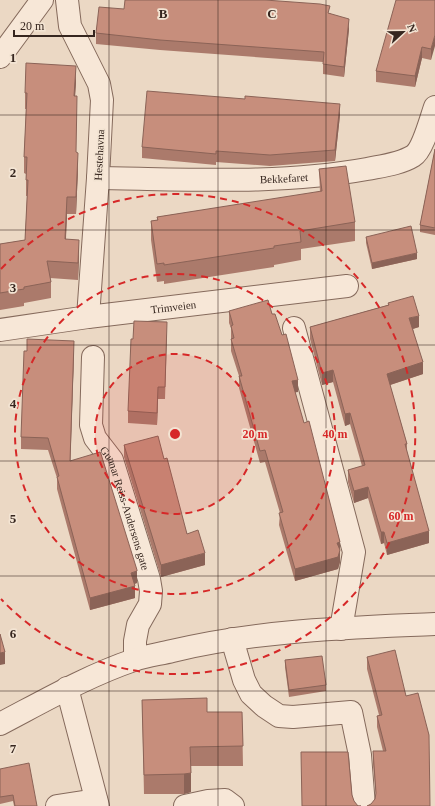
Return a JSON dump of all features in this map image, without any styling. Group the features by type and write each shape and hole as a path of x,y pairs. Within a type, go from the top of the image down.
{"street":[{"path":"0,58 42,0"},
{"name":"Hestehavna","path":"67,0 70,26 99,84 102,100 88,317"},
{"name":"Bekkefaret","path":"98,178 286,178 354,171 386,165 415,155 420,147 435,107"},
{"name":"Trimveien","path":"0,330 88,317 347,286"},
{"path":"294,328 354,552 341,629"},
{"name":"Gunnar Reiss-Andersens gate","path":"93,357 91,425 95,438 112,460 149,579 151,592 150,604 138,625 135,659"},
{"path":"0,724 98,673 135,659 232,639 304,630 435,624"},
{"path":"232,639 244,680 251,694 264,706 279,716 293,717 351,712 360,755 364,806"},
{"path":"57,806 97,803 67,688"},
{"path":"185,806 208,801 225,800 233,806"}],"building":[{"path":"125,0 265,0 330,6 328,13 349,19 344,67 323,64 324,52 160,40 96,33 99,7 124,9"},
{"path":"396,0 435,0 435,35 431,49 422,47 415,76 376,71"},
{"path":"26,63 76,66 74,96 77,96 76,152 78,153 76,197 67,197 65,239 79,240 78,263 47,261 51,282 0,293 0,244 25,240 28,180 26,180 27,157 24,157 27,93 25,93"},
{"path":"147,91 245,99 245,96 340,104 335,150 270,155 216,151 216,154 142,147"},
{"path":"435,149 435,228 420,225"},
{"path":"346,166 355,222 300,231 301,242 274,246 274,248 164,265 164,263 157,264 151,221 158,220 157,217 322,191 319,169"},
{"path":"411,226 417,253 372,263 366,237"},
{"path":"413,296 419,316 409,318 423,362 387,374 407,444 405,444 429,531 387,543 384,532 381,532 368,487 354,491 348,470 365,465 350,413 345,414 333,370 322,373 310,327 389,305 388,303"},
{"path":"268,300 272,314 275,314 282,335 286,334 298,380 292,381 304,423 309,421 340,542 337,543 340,550 338,557 295,569 279,513 283,512 265,450 260,451 239,376 242,376 231,339 234,338 231,326 233,325 229,311"},
{"path":"134,321 167,322 165,387 158,387 157,413 128,411 131,339 133,339"},
{"path":"27,339 74,341 70,461 100,452 137,570 131,573 135,586 90,598 48,438 21,437 24,351 27,351"},
{"path":"158,436 164,459 167,458 187,534 198,530 205,553 161,565 124,445"},
{"path":"0,634 5,652 0,653"},
{"path":"395,650 406,696 418,693 429,735 430,806 367,806 375,799 376,793 373,751 386,751 377,716 382,715 367,657"},
{"path":"322,656 326,685 289,690 285,660"},
{"path":"207,698 207,712 242,712 243,746 190,747 191,773 144,775 142,700"},
{"path":"301,752 348,752 352,795 358,806 302,806"},
{"path":"29,763 37,806 15,806 13,795 0,797 0,769"}]}
